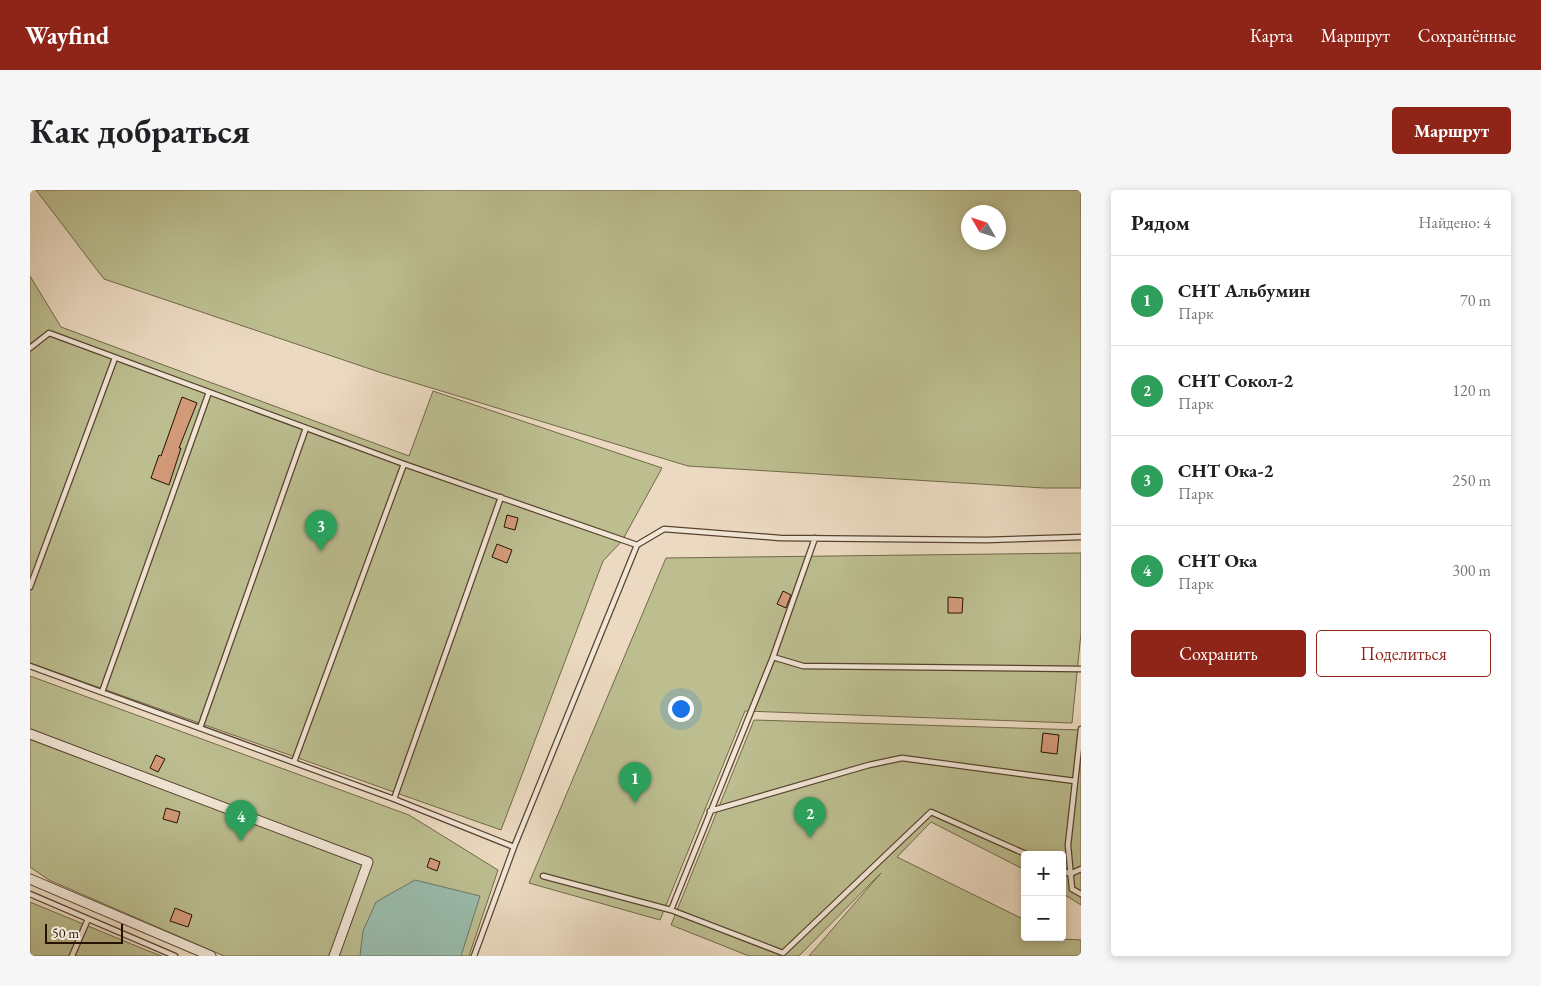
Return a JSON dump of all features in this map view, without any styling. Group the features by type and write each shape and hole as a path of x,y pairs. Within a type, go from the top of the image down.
{"street":[{"path":"30,734 368,862 334,956"},
{"path":"30,879 211,956"}],"lane":[{"path":"30,348 49,333 404,464 637,544"},
{"path":"30,587 115,358"},
{"path":"102,692 209,392"},
{"path":"200,728 306,428"},
{"path":"294,762 404,464"},
{"path":"394,799 501,497"},
{"path":"474,956 514,847 637,544 664,529 780,538 986,540 1081,537"},
{"path":"670,910 773,657 815,538"},
{"path":"773,657 803,666 1081,669"},
{"path":"30,666 394,799 514,847"},
{"path":"1081,728 1068,845 1072,889 1081,894"},
{"path":"710,811 869,765 902,758 1075,781"},
{"path":"543,876 670,910 783,953 931,812 1021,852"},
{"path":"1070,874 1081,869"},
{"path":"1066,872 1070,874"},
{"path":"30,894 175,956"},
{"path":"72,956 88,919"}],"shaded area":[{"path":"36,190 1081,190 1081,488 1044,488 688,466 382,373 104,279"},
{"path":"30,276 61,327 409,456 433,391 662,468 622,541 603,561 501,830 30,663"},
{"path":"1081,553 1081,633 1072,723 745,711 660,920 529,883 666,558"},
{"path":"30,676 409,815 498,870 469,956 224,956 49,880 30,867"},
{"path":"754,720 1081,730 1081,905 1066,896 1066,851 1021,851 1021,868 931,822 897,857 1021,918 1021,941 1081,940 1081,956 809,956 881,873 799,956 749,956 671,925"},
{"path":"415,880 480,896 461,956 360,956 363,931 376,902"},
{"path":"30,902 146,950 162,956 30,956"}],"building":[{"path":"182,397 197,403 179,448 181,448 169,485 151,478"},
{"path":"507,515 518,518 515,530 504,527"},
{"path":"497,544 512,550 507,563 492,557"},
{"path":"783,591 791,595 786,608 777,604"},
{"path":"948,597 963,598 962,613 948,613"},
{"path":"1043,733 1059,735 1057,754 1041,752"},
{"path":"156,755 165,759 158,772 150,768"},
{"path":"166,808 180,812 177,823 163,819"},
{"path":"430,858 440,862 437,871 427,867"},
{"path":"175,908 192,915 188,927 170,921"}],"place":[{"name":"СНТ Ока-2","path":"321,551"},
{"name":"СНТ Альбумин","path":"635,803"},
{"name":"СНТ Сокол-2","path":"810,838"},
{"name":"СНТ Ока","path":"241,841"}]}
